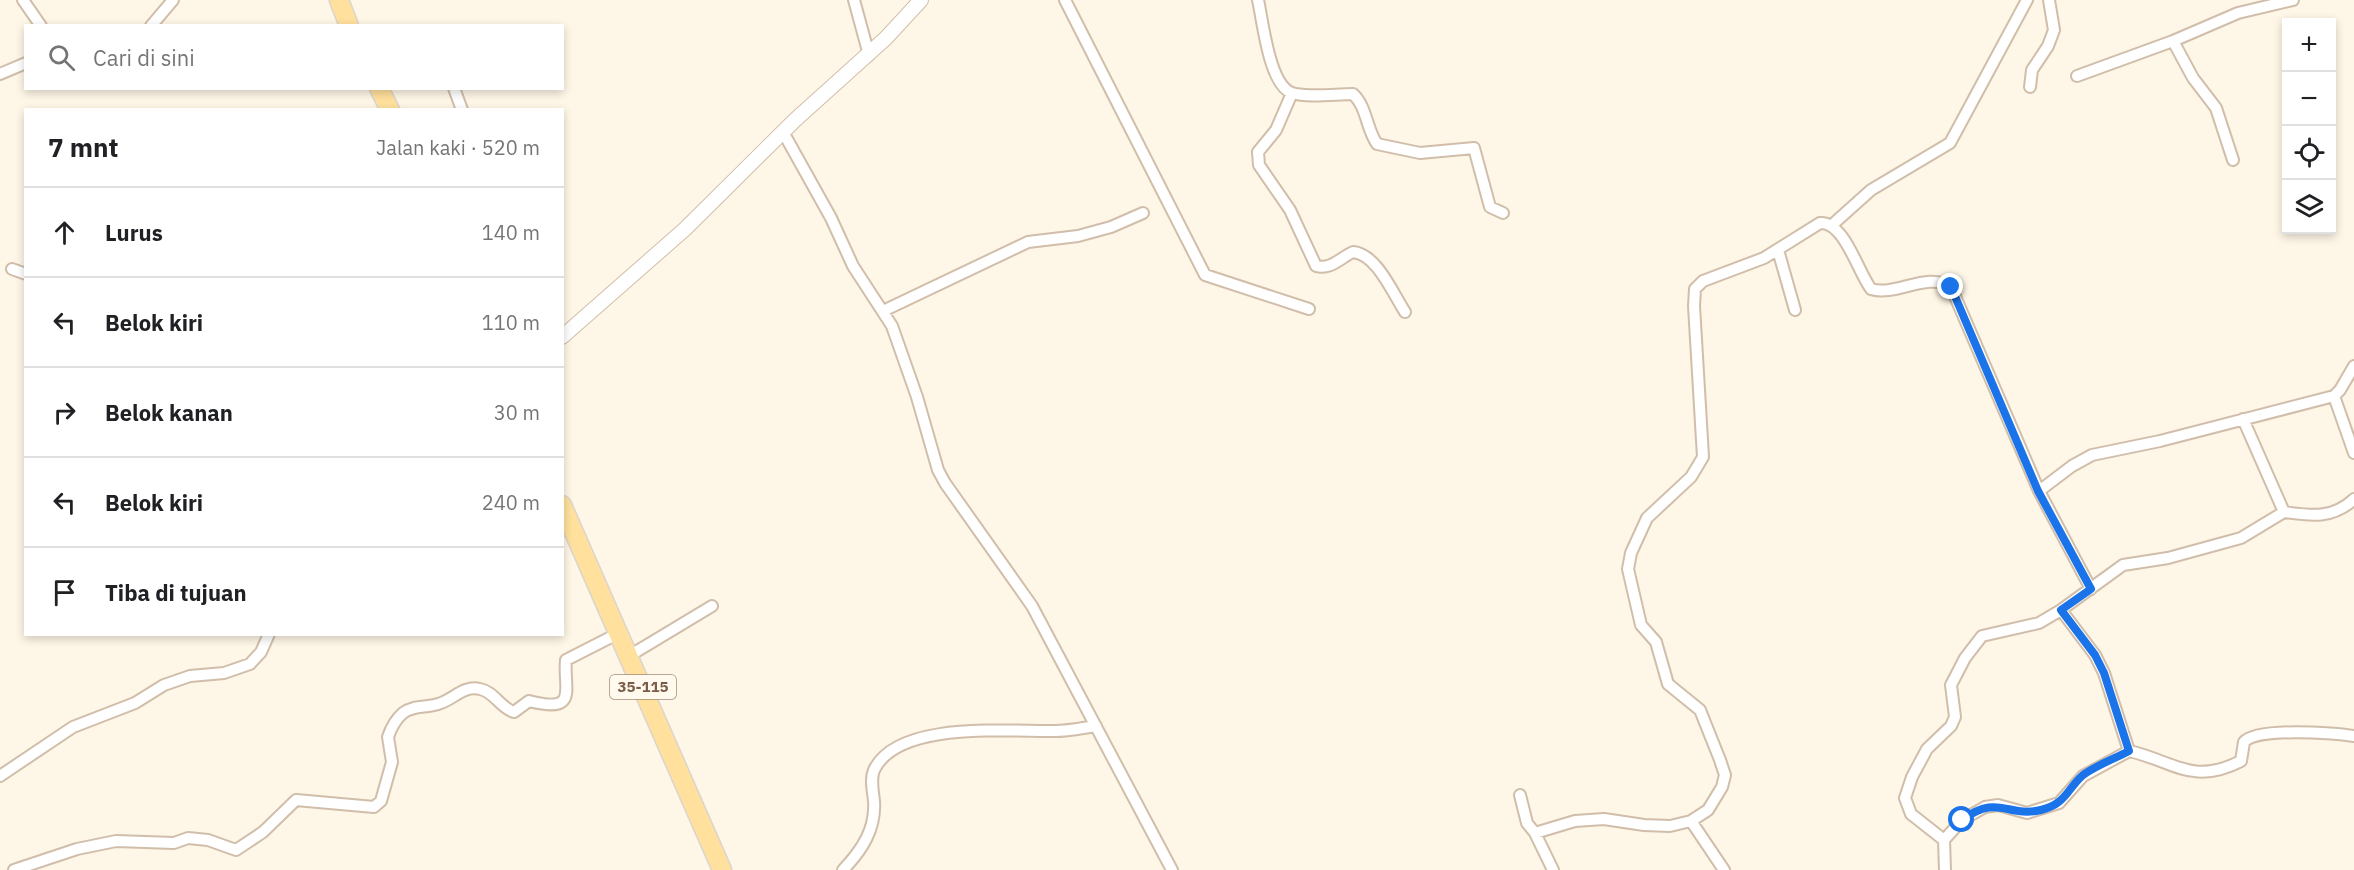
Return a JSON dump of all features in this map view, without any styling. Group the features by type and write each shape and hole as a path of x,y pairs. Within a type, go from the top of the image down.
{"main road":[{"path":"339,0 348,24"},
{"path":"381,90 389,108"},
{"name":"35-115","path":"564,509 722,870"}],"street":[{"path":"23,0 40,24"},
{"path":"153,24 173,0"},
{"path":"854,0 869,55"},
{"path":"564,335 665,248 783,132 869,55 921,0"},
{"path":"1065,0 1205,275 1309,309"},
{"path":"1257,0 1274,74 1280,85 1293,93 1353,94 1361,102 1370,134 1377,144 1420,153 1474,148 1490,207 1503,213"},
{"path":"1832,225 1871,190 1950,143 2027,0"},
{"path":"2030,87 2032,70 2048,45 2054,30 2049,0"},
{"path":"2077,76 2174,41 2238,13 2275,2 2293,0"},
{"path":"2174,41 2193,78 2216,108 2233,160"},
{"path":"0,75 24,64"},
{"path":"455,90 461,108"},
{"path":"1293,93 1276,130 1258,152 1259,165 1290,210 1316,266 1323,268 1334,264 1353,252 1364,255 1378,269 1405,312"},
{"path":"783,132 831,218 853,266 883,311 906,361 938,470 954,497 1018,585 1172,870"},
{"path":"883,311 1028,242 1077,236 1143,213"},
{"path":"1535,833 1575,821 1604,819 1670,826 1691,821 1708,810 1722,787 1725,775 1700,710 1674,690 1665,679 1656,642 1641,625 1638,617 1628,569 1631,553 1647,518 1690,477 1703,457 1694,306 1695,289 1703,280 1754,263 1813,226 1824,223 1832,225 1843,238 1871,289 1881,290 1932,283 1951,287 2038,491 2091,589"},
{"path":"1778,250 1795,310"},
{"path":"12,269 24,273"},
{"path":"2038,491 2079,461 2092,455 2160,441 2334,396 2354,366"},
{"path":"2334,396 2354,453"},
{"path":"2243,419 2284,512"},
{"path":"1944,840 1911,814 1905,798 1912,777 1927,749 1951,726 1955,717 1951,696 1955,675 1982,636 2027,628 2061,610 2123,566 2168,558 2241,538 2284,512 2307,515 2333,514 2354,499"},
{"path":"629,656 712,606"},
{"path":"2061,610 2095,655 2104,673 2129,751"},
{"path":"14,870 77,849 116,841 174,843 188,838 208,840 236,850 263,832 298,800 374,807 381,801 392,762 387,736 403,713 416,707 439,704 460,691 476,688 490,692 501,705 514,712 528,701 547,704 560,701 567,696 566,660 619,633"},
{"path":"0,776 73,727 135,703 164,686 190,676 224,673 250,664 261,652 268,636"},
{"path":"843,870 860,852 873,822 873,773 881,760 896,747 919,739 972,731 1058,731 1096,726"},
{"path":"1945,870 1944,840 1962,820 1985,807 1998,805 2028,813 2059,803 2083,776 2129,751 2186,771 2202,773 2239,763 2243,758 2244,742 2256,735 2323,732 2354,736"},
{"path":"1520,795 1527,823 1535,833 1553,870"},
{"path":"1691,821 1724,870"}],"route":[{"path":"1951,287 1978,344 2038,491 2059,526 2091,589 2061,610 2095,655 2104,673 2129,751 2091,770 2059,803 2028,813 1998,805 1985,807 1962,820"}]}
